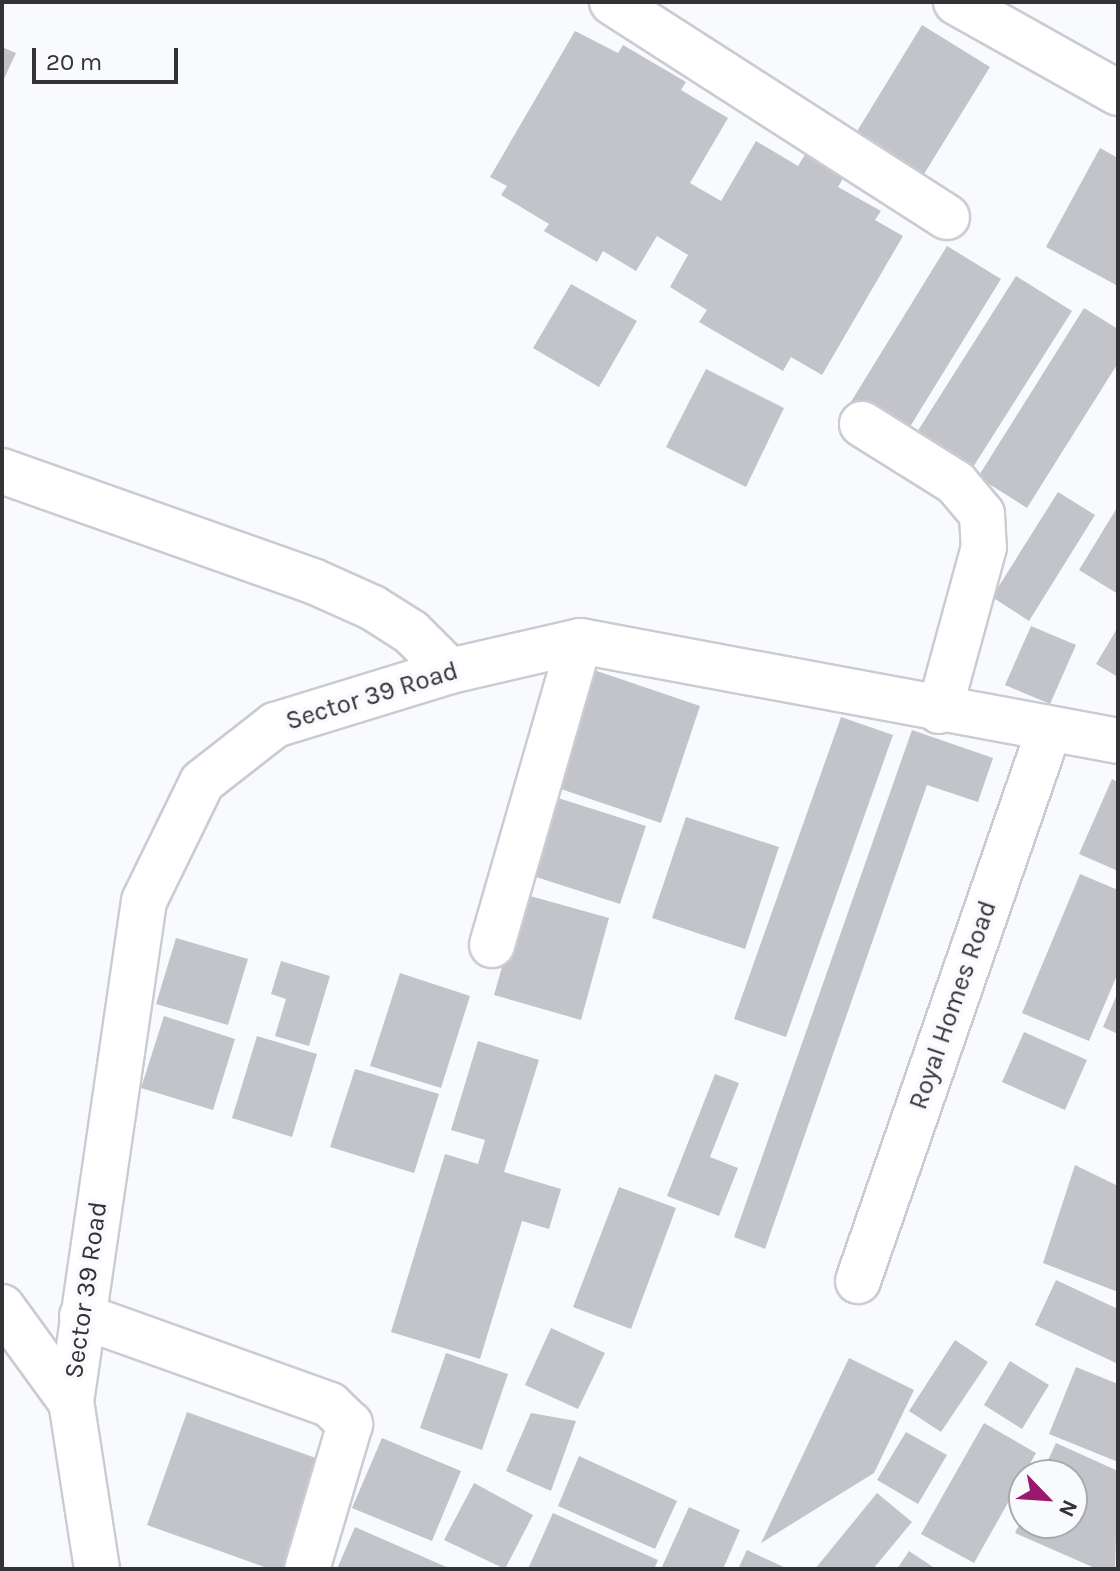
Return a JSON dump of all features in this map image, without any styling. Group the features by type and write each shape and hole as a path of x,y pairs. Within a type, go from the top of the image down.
{"street":[{"path":"612,2 947,217"},
{"path":"956,2 1118,93"},
{"path":"862,424 956,483 982,514 984,547 939,711"},
{"path":"2,471 313,581 373,608 411,632 450,671"},
{"path":"492,945 580,641"},
{"name":"Sector 39 Road","path":"97,1569 71,1402 82,1316 144,901 202,782 275,725 450,671 580,641 939,711 1118,741"},
{"name":"Royal Homes Road","path":"858,1281 1049,730"},
{"path":"2,1307 71,1402"},
{"path":"82,1316 330,1405 350,1424 307,1569"}],"building":[{"path":"922,25 990,67 924,174 856,133"},
{"path":"575,31 618,53 623,45 686,82 681,90 728,118 690,183 721,201 756,141 798,166 806,153 845,175 838,187 881,211 875,220 903,236 822,375 791,357 783,371 699,322 707,310 670,287 688,255 657,236 636,271 603,251 597,262 544,231 549,224 501,195 507,186 490,177"},
{"path":"2,47 16,53 2,83"},
{"path":"1100,148 1118,158 1118,286 1046,247"},
{"path":"947,246 1001,279 903,438 849,405"},
{"path":"1016,276 1072,311 968,475 912,440"},
{"path":"571,284 637,321 599,387 533,348"},
{"path":"1084,308 1118,329 1118,363 1027,508 978,477"},
{"path":"706,369 784,408 746,487 666,447"},
{"path":"1058,492 1095,515 1029,621 992,597"},
{"path":"1118,506 1118,594 1079,570"},
{"path":"1031,626 1076,645 1050,704 1005,685"},
{"path":"1118,627 1118,677 1096,664"},
{"path":"591,669 700,706 661,823 552,786"},
{"path":"841,717 893,735 786,1037 734,1019"},
{"path":"912,730 993,758 978,802 927,785 765,1249 734,1237"},
{"path":"1112,779 1118,782 1118,871 1079,854"},
{"path":"555,797 646,826 620,904 530,875"},
{"path":"686,817 779,847 745,949 652,918"},
{"path":"1080,874 1118,890 1118,973 1089,1041 1022,1013"},
{"path":"523,894 609,918 581,1020 494,995"},
{"path":"176,938 248,959 228,1025 156,1004"},
{"path":"281,961 330,976 309,1046 275,1036 286,999 271,994"},
{"path":"400,973 470,996 441,1088 370,1066"},
{"path":"1118,992 1118,1034 1103,1027"},
{"path":"164,1016 235,1039 213,1110 141,1088"},
{"path":"1024,1032 1087,1060 1065,1110 1002,1082"},
{"path":"257,1036 317,1054 292,1137 232,1118"},
{"path":"478,1041 539,1060 504,1172 561,1189 549,1229 522,1221 480,1359 391,1332 445,1154 478,1164 485,1140 451,1130"},
{"path":"355,1069 439,1094 414,1173 330,1147"},
{"path":"715,1074 739,1083 710,1157 738,1168 719,1216 667,1196"},
{"path":"1075,1165 1118,1186 1118,1292 1043,1263"},
{"path":"619,1187 676,1208 631,1329 573,1307"},
{"path":"1056,1280 1118,1309 1118,1364 1035,1325"},
{"path":"551,1328 605,1353 578,1409 525,1385"},
{"path":"955,1340 988,1362 941,1432 909,1411"},
{"path":"446,1353 508,1374 482,1450 420,1428"},
{"path":"849,1358 914,1390 874,1473 761,1543"},
{"path":"1010,1361 1049,1385 1022,1429 984,1405"},
{"path":"1076,1367 1118,1384 1118,1462 1049,1434"},
{"path":"187,1412 327,1462 288,1569 270,1569 147,1525"},
{"path":"531,1413 576,1421 551,1491 506,1471"},
{"path":"984,1423 1036,1453 1033,1459 1008,1459 1008,1503 974,1563 921,1534"},
{"path":"906,1432 947,1455 918,1504 877,1480"},
{"path":"382,1438 461,1471 432,1541 352,1508"},
{"path":"1056,1443 1118,1471 1115,1569 1097,1569 1029,1539 1088,1539 1088,1459 1048,1459"},
{"path":"579,1456 677,1501 655,1549 558,1506"},
{"path":"474,1483 533,1515 505,1569 444,1540"},
{"path":"877,1493 912,1522 873,1569 815,1569"},
{"path":"689,1507 740,1530 723,1569 661,1569"},
{"path":"553,1513 658,1560 654,1569 528,1569"},
{"path":"355,1527 451,1569 337,1569"},
{"path":"747,1550 788,1569 738,1569"},
{"path":"909,1551 936,1569 897,1569"}]}
